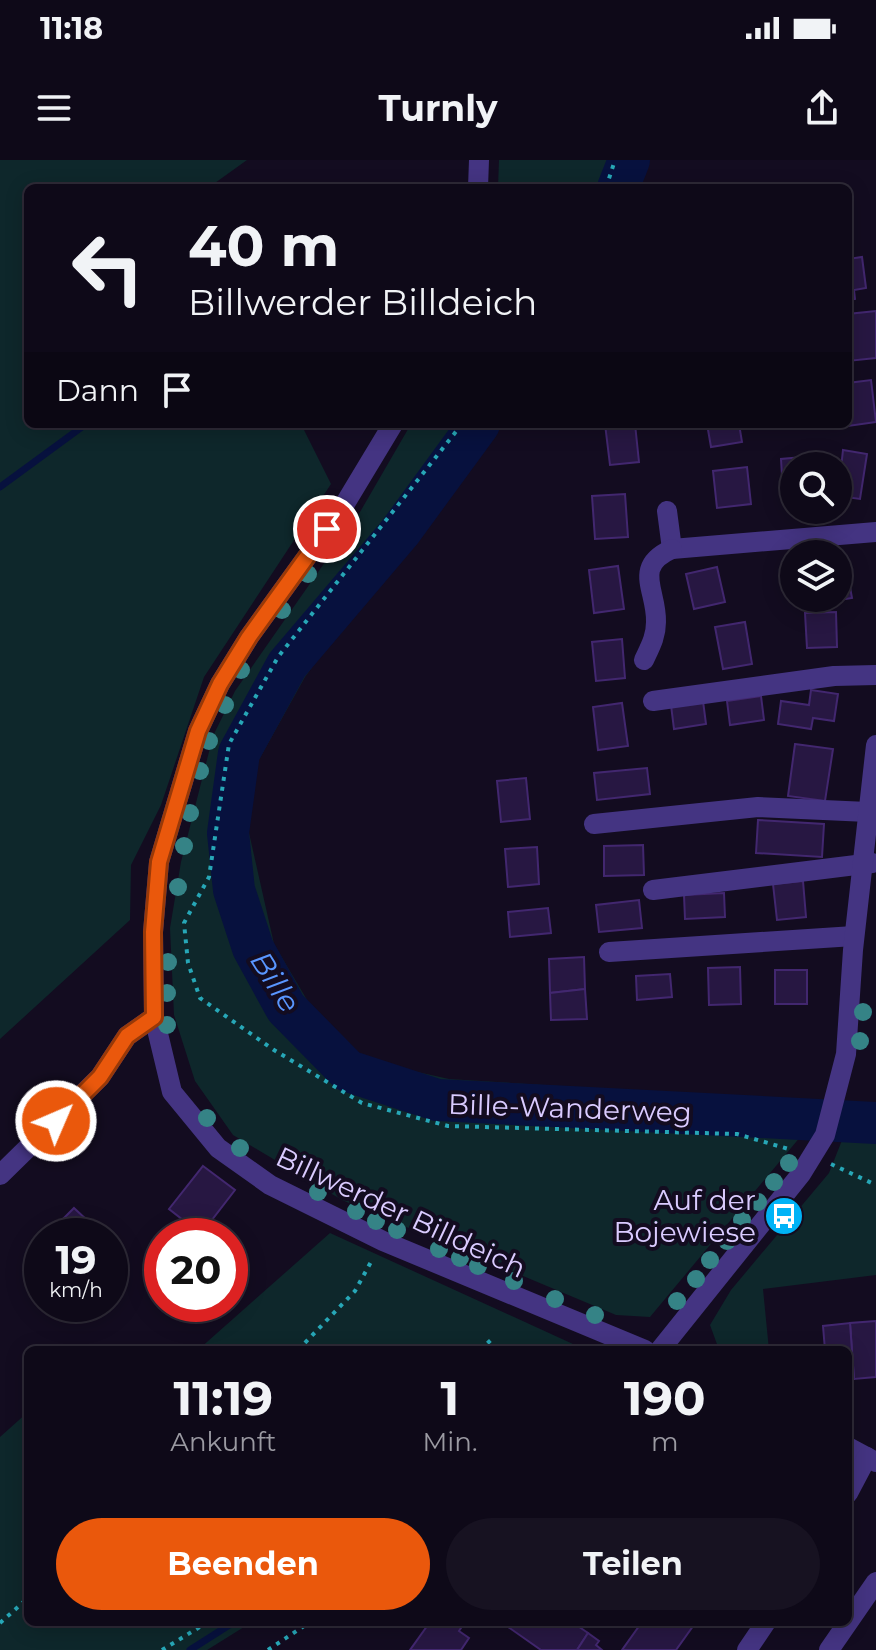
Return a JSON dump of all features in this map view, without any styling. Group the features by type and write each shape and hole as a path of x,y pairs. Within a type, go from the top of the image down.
{"street":[{"path":"478,184 479,160"},
{"name":"Billwerder Billdeich","path":"391,428 343,507 241,649 198,731 159,862 153,932 154,1017 172,1092 218,1148 270,1185 383,1241 635,1346"},
{"path":"667,511 672,549"},
{"path":"644,660 655,639 656,620 648,578 650,565 658,555 672,549 876,532"},
{"path":"653,701 834,676 876,675"},
{"path":"663,1346 814,1156 825,1135 846,1054 854,936 869,863 868,812 876,745"},
{"path":"594,824 758,807 868,812"},
{"path":"653,890 869,863"},
{"path":"609,952 854,936"},
{"path":"0,1175 100,1077 127,1036 154,1017"},
{"path":"852,1449 872,1459 852,1487"},
{"path":"852,1617 876,1582"},
{"path":"747,1650 763,1626"},
{"path":"829,1650 846,1626"}],"path":[{"path":"607,184 615,160"},
{"name":"Bille-Wanderweg","path":"459,428 278,657 229,744 209,877 184,923 188,963 200,998 274,1050 362,1103 448,1126 737,1134 814,1156 876,1185"},
{"path":"302,1346 355,1291 383,1241"},
{"path":"484,1346 491,1340"},
{"path":"0,1623 24,1602"},
{"path":"162,1650 201,1626"},
{"path":"268,1650 304,1626"}],"green space":[{"path":"0,160 247,160 214,184 24,184 24,428 303,428 331,484 204,677 161,805 131,865 130,920 0,1039"},
{"path":"499,160 644,160 636,184 498,184"},
{"path":"409,428 487,428 305,677 256,765 247,824 274,944 310,1005 364,1060 449,1079 816,1102 806,1130 650,1317 616,1315 342,1200 233,1135 195,1081 174,1015 170,928 181,862 213,736 235,691 360,512"},
{"path":"856,1105 876,1111 876,1275 763,1289 769,1346 718,1346 710,1325 731,1290 829,1173"},
{"path":"330,1233 577,1346 203,1346 230,1322 248,1322 248,1306"},
{"path":"24,1416 24,1626 246,1626 207,1650 0,1650 0,1437"}],"building":[{"path":"862,257 866,288 854,290 855,299 852,299 852,258"},
{"path":"876,311 876,358 852,361 852,314"},
{"path":"871,380 876,422 852,425 852,382"},
{"path":"605,428 635,428 639,462 610,465"},
{"path":"708,428 740,428 742,442 711,447"},
{"path":"843,450 867,454 860,499 852,498 852,452"},
{"path":"747,467 751,504 717,508 713,471"},
{"path":"625,494 628,537 595,539 592,496"},
{"path":"618,566 624,609 594,613 589,570"},
{"path":"717,567 725,602 694,609 686,574"},
{"path":"836,612 837,647 807,648 805,613"},
{"path":"745,622 752,664 723,669 715,627"},
{"path":"622,639 625,678 596,681 592,642"},
{"path":"811,690 838,694 834,721 813,718 811,729 778,724 781,701 809,705"},
{"path":"761,696 764,720 730,725 727,701"},
{"path":"703,701 706,724 674,729 671,705"},
{"path":"622,703 628,746 598,750 593,707"},
{"path":"795,744 833,749 825,801 788,796"},
{"path":"647,768 650,794 597,800 594,773"},
{"path":"526,778 530,819 501,822 497,781"},
{"path":"758,820 824,824 822,857 756,853"},
{"path":"643,845 644,875 604,876 604,846"},
{"path":"537,847 539,884 508,887 505,849"},
{"path":"803,881 806,917 777,920 773,884"},
{"path":"724,893 725,917 685,919 684,895"},
{"path":"639,900 642,928 599,932 596,905"},
{"path":"548,908 551,933 510,937 508,912"},
{"path":"584,957 585,989 550,993 549,959"},
{"path":"740,967 741,1004 709,1005 708,968"},
{"path":"775,970 807,970 807,1004 775,1004"},
{"path":"670,974 672,997 637,1000 636,976"},
{"path":"585,989 587,1019 551,1020 550,993"},
{"path":"203,1166 235,1190 213,1218 181,1218 169,1209"},
{"path":"74,1208 85,1218 64,1218"},
{"path":"876,1321 876,1377 854,1379 850,1323"},
{"path":"850,1323 852,1346 825,1346 823,1326"},
{"path":"427,1626 462,1626 459,1631 469,1638 461,1650 410,1650"},
{"path":"507,1626 578,1626 588,1633 577,1650 541,1650"},
{"path":"639,1626 693,1626 676,1650 622,1650"},
{"path":"588,1633 599,1641 596,1645 602,1650 577,1650"}],"waterway":[{"name":"Bille","path":"620,184 629,160"},
{"path":"0,487 81,428"},
{"name":"Bille","path":"476,428 400,532 287,665 239,753 228,833 234,890 253,948 286,1008 348,1071 437,1100 876,1123"},
{"path":"190,1650 228,1626"}],"place":[{"name":"Auf der Bojewiese","path":"784,1216"}],"route":[{"path":"56,1121 100,1077 127,1036 137,1026 154,1017 153,932 159,862 198,731 220,684 249,637 327,529"}]}
